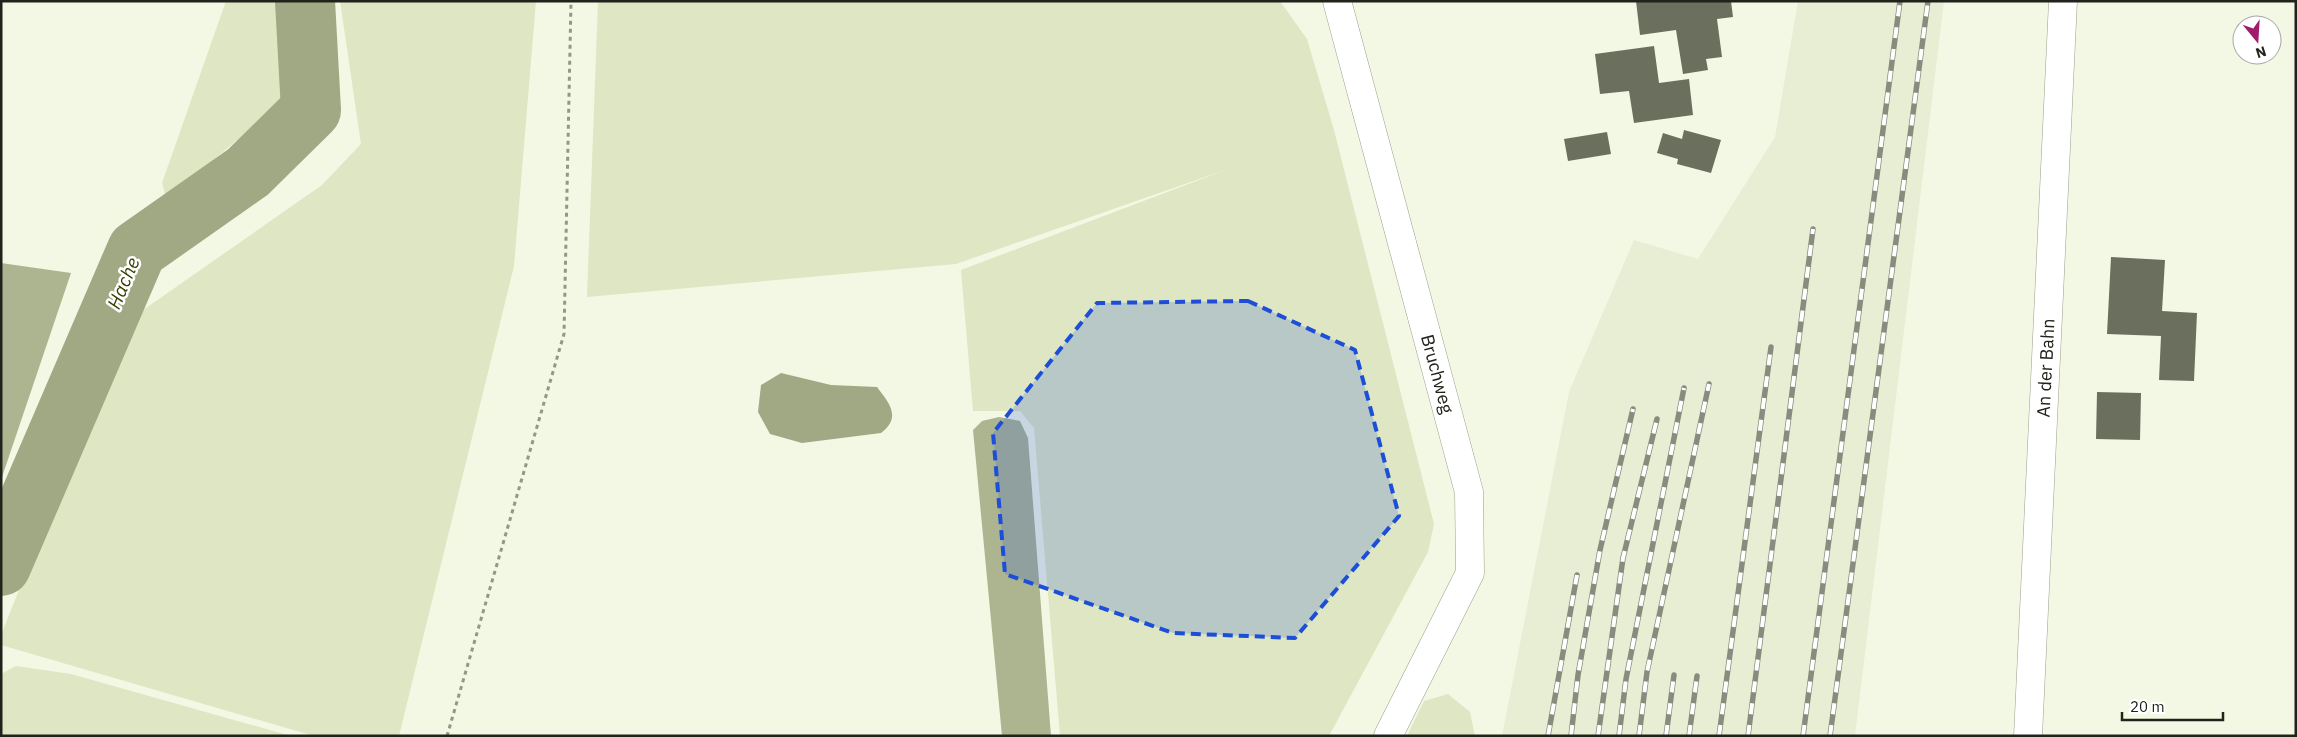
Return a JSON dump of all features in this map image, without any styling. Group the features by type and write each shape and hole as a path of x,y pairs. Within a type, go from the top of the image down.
{"street":[{"name":"Bruchweg","path":"1337,1 1469,492 1470,573 1388,736"},
{"name":"An der Bahn","path":"2028,736 2063,1"}],"path":[{"path":"447,736 564,334 571,1"}],"highlighted area":[{"path":"1248,301 1355,350 1399,516 1295,638 1173,633 1005,574 993,433 1097,303"}],"shaded area":[{"path":"226,1 279,1 283,102 177,190 165,194 162,183"},
{"path":"340,1 536,1 514,266 399,736 314,736 1,645 1,635 126,322 322,185 361,144"},
{"path":"598,1 1280,1 1307,39 1334,130 1434,524 1428,552 1329,736 1060,736 1034,428 1020,411 973,411 961,270 1228,169 956,264 587,297"},
{"path":"1798,1 1944,1 1855,736 1502,736 1569,392 1634,240 1698,259 1775,137"},
{"path":"1,263 71,273 1,480"},
{"path":"781,373 831,385 877,387 889,404 892,416 891,421 881,433 802,443 770,434 758,412 761,385"},
{"path":"999,417 1020,421 1028,438 1051,736 1002,736 973,430 982,421"},
{"path":"16,666 71,674 291,736 1,736 1,674"},
{"path":"1448,694 1470,712 1475,736 1407,736 1424,701"}],"building":[{"path":"1636,1 1731,1 1733,17 1717,19 1722,57 1706,59 1708,70 1683,74 1676,30 1640,35"},
{"path":"1654,46 1659,83 1689,79 1693,115 1634,123 1629,91 1600,94 1595,54"},
{"path":"1684,130 1721,140 1711,173 1677,164 1678,159 1657,153 1663,133 1682,139"},
{"path":"1607,132 1611,154 1568,161 1564,139"},
{"path":"2111,257 2165,260 2162,311 2197,313 2194,381 2159,380 2161,336 2107,334"},
{"path":"2097,392 2141,393 2140,440 2096,439"}],"waterway":[{"name":"Hache","path":"1,566 137,250 248,172 311,110 305,1"}],"railway":[{"path":"1803,736 1900,1"},
{"path":"1830,736 1928,1"},
{"path":"1748,736 1813,229"},
{"path":"1719,736 1771,347"},
{"path":"1639,736 1647,672 1709,384"},
{"path":"1619,736 1626,679 1684,388"},
{"path":"1571,736 1578,675 1600,550 1633,409"},
{"path":"1598,736 1623,558 1657,419"},
{"path":"1548,736 1577,575"},
{"path":"1666,736 1674,675"},
{"path":"1689,736 1697,676"}]}
